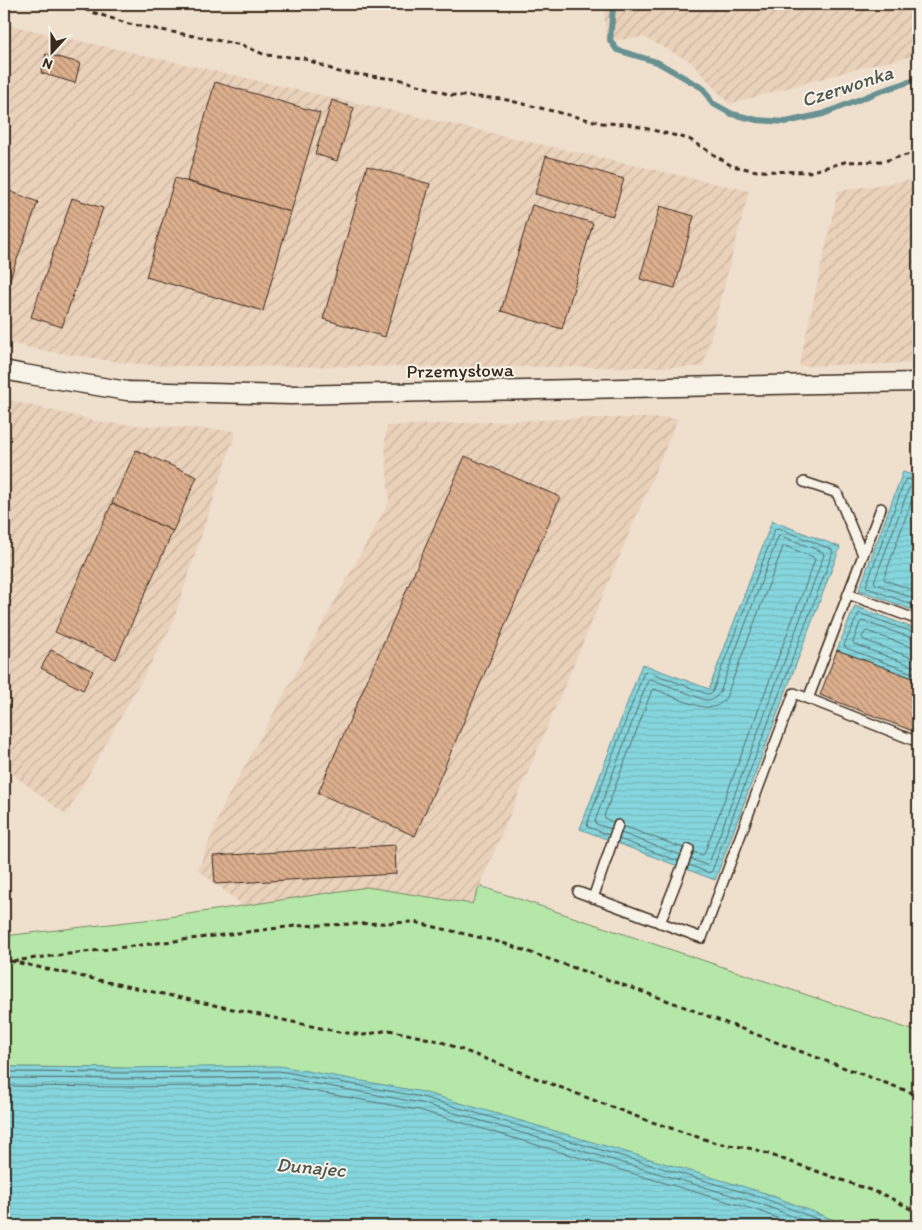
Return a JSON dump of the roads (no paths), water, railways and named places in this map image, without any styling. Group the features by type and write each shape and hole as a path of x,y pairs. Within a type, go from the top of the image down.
{"street":[{"name":"Przemysłowa","path":"4,370 127,390 291,395 918,382"}],"lane":[{"path":"804,482 837,493 863,555"},
{"path":"808,699 881,508"},
{"path":"848,594 918,620"},
{"path":"578,892 702,938 794,694 918,742"},
{"path":"593,898 618,825"},
{"path":"660,923 689,849"}],"water":[{"path":"903,472 918,477 918,612 859,590"},
{"path":"772,521 840,547 715,880 580,829 642,664 709,689"},
{"path":"855,606 918,630 918,680 837,650"},
{"name":"Dunajec","path":"279,1066 423,1092 765,1193 849,1226 4,1226 4,1067"}],"waterway":[{"name":"Czerwonka","path":"609,4 613,8 610,40 617,50 657,62 704,89 712,103 732,114 757,120 786,122 823,114 878,92 918,79"}]}
